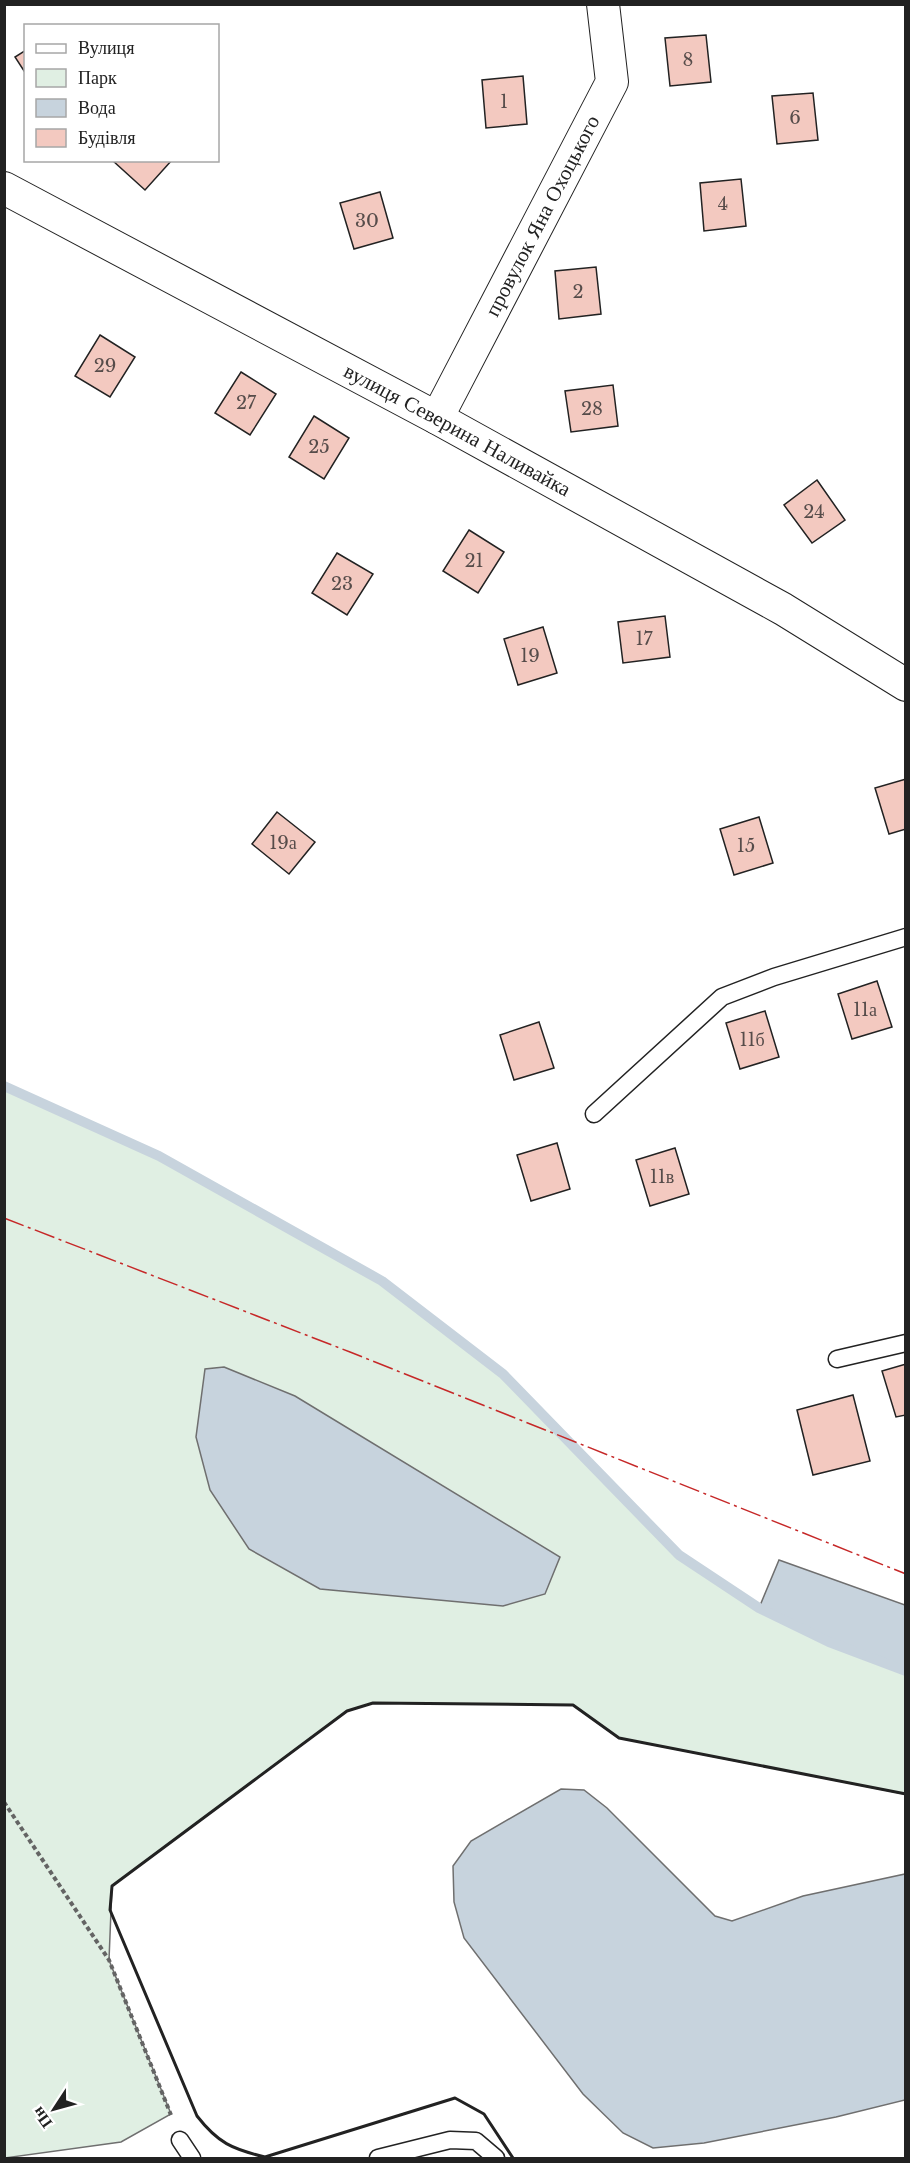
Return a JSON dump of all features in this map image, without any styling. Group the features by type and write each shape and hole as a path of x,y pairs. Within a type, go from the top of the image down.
{"street":[{"name":"провулок Яна Охоцького","path":"437,418 612,82 603,4"},
{"name":"вулиця Северина Наливайка","path":"4,188 437,418 783,609 906,685"}],"lane":[{"path":"594,1114 722,998 774,977 906,937"},
{"path":"837,1359 906,1343"},
{"path":"180,2140 192,2158"},
{"path":"378,2158 450,2140 476,2141 496,2158"}],"path":[{"path":"4,1802 109,1960 180,2140"}],"green space":[{"path":"5,1086 159,1156 382,1281 503,1374 679,1555 759,1608 829,1642 906,1671 905,1794 619,1738 573,1705 373,1703 347,1711 112,1886 109,1960 171,2114 121,2142 5,2158"}],"water":[{"path":"224,1367 295,1396 560,1557 545,1594 503,1606 320,1589 249,1549 210,1490 196,1437 205,1369"},
{"path":"779,1560 905,1605 905,1671 829,1642 759,1608"},
{"path":"561,1789 584,1790 607,1808 715,1916 732,1921 803,1896 905,1874 905,2100 836,2117 704,2143 653,2148 623,2133 583,2094 464,1938 454,1902 453,1866 471,1841"}],"building":[{"path":"706,35 711,82 670,86 665,38"},
{"path":"24,51 24,71 15,57"},
{"path":"523,76 527,124 486,128 482,80"},
{"path":"813,93 818,140 777,144 772,96"},
{"path":"114,162 170,162 145,190"},
{"path":"741,179 746,226 704,231 700,183"},
{"path":"380,192 393,238 354,249 340,203"},
{"path":"596,267 601,314 559,319 555,271"},
{"path":"100,335 135,357 110,397 75,376"},
{"path":"241,372 276,394 250,435 215,413"},
{"path":"613,385 618,426 571,432 565,391"},
{"path":"314,416 349,438 324,479 289,457"},
{"path":"817,480 845,520 812,543 784,505"},
{"path":"469,530 504,552 478,593 443,571"},
{"path":"337,553 373,574 347,615 312,593"},
{"path":"665,616 670,657 623,663 618,622"},
{"path":"543,627 557,673 518,685 504,639"},
{"path":"906,779 906,829 889,834 875,788"},
{"path":"277,812 315,842 289,874 252,844"},
{"path":"759,817 773,863 734,875 720,829"},
{"path":"877,981 892,1027 852,1039 838,994"},
{"path":"765,1011 779,1057 740,1069 726,1023"},
{"path":"539,1022 554,1068 514,1080 500,1035"},
{"path":"557,1143 570,1189 531,1201 517,1155"},
{"path":"675,1148 689,1194 650,1206 636,1160"},
{"path":"906,1364 906,1415 896,1417 882,1371"},
{"path":"853,1395 870,1461 813,1475 797,1410"}],"waterway":[{"path":"4,1086 159,1156 382,1281 503,1374 679,1555 759,1608 829,1642 906,1671"}],"wall":[{"path":"513,2158 484,2114 455,2098 265,2157 226,2144 212,2133 197,2116 110,1910 112,1886 347,1711 373,1703 573,1705 619,1738 906,1794"}],"power":[{"path":"4,1218 350,1352 906,1574"}]}
